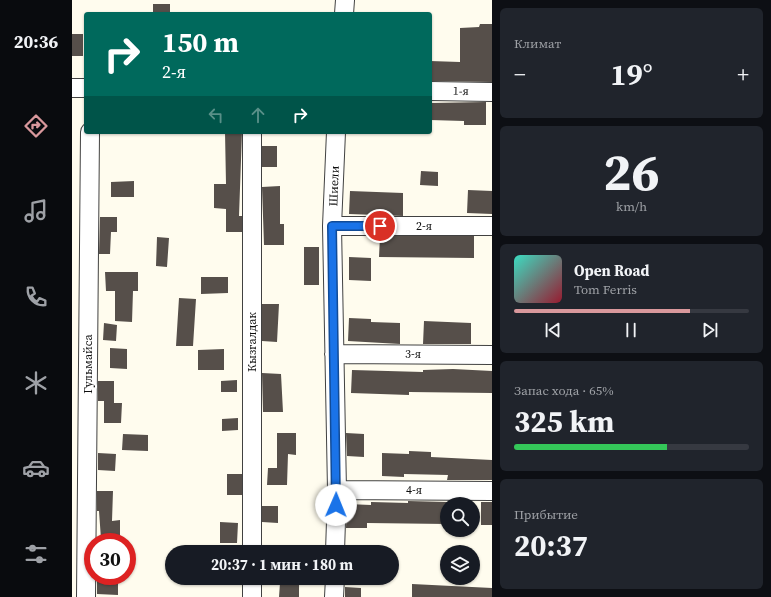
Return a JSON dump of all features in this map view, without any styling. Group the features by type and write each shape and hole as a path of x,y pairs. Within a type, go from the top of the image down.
{"street":[{"path":"344,12 345,0"},
{"path":"72,88 84,88"},
{"name":"1-я","path":"432,91 492,92"},
{"name":"Гульмайса","path":"86,597 90,134"},
{"name":"Кызгалдак","path":"252,134 252,545"},
{"name":"Шиели","path":"335,545 336,490 332,226 336,134"},
{"name":"2-я","path":"332,226 492,226"},
{"name":"3-я","path":"334,354 492,355"},
{"name":"4-я","path":"336,490 492,491"},
{"path":"252,585 252,597"},
{"path":"334,597 335,585"}],"building":[{"path":"153,4 170,4 170,12 153,12"},
{"path":"480,24 492,24 492,82 432,81 432,61 460,62 460,28 479,27"},
{"path":"72,34 83,34 83,56 72,56"},
{"path":"486,102 486,125 464,125 464,121 432,120 432,103"},
{"path":"225,134 242,134 239,216 242,216 242,232 226,232 226,209 214,208 214,184 226,184"},
{"path":"262,146 277,146 277,167 262,167"},
{"path":"421,171 438,172 438,186 420,185"},
{"path":"134,181 134,197 111,197 111,182"},
{"path":"280,186 280,224 284,224 284,245 264,245 262,187"},
{"path":"468,190 492,191 492,214 467,213"},
{"path":"350,191 403,193 403,216 349,214"},
{"path":"100,217 117,217 117,232 111,232 110,254 99,254"},
{"path":"380,236 474,236 474,258 379,257"},
{"path":"157,237 169,238 167,267 156,266"},
{"path":"304,247 319,247 319,285 304,285"},
{"path":"349,257 371,258 371,281 349,280"},
{"path":"105,272 138,272 138,291 133,291 132,322 115,321 115,291 106,291"},
{"path":"201,277 228,277 228,293 201,294"},
{"path":"179,298 196,299 193,346 176,346"},
{"path":"262,304 279,304 277,342 262,341"},
{"path":"349,318 371,319 371,322 400,323 400,344 348,341"},
{"path":"424,321 471,323 471,344 423,344"},
{"path":"104,323 117,325 116,341 103,340"},
{"path":"110,348 127,349 127,369 110,368"},
{"path":"224,349 224,370 198,370 198,350"},
{"path":"453,369 492,371 492,393 409,392 409,395 351,393 352,370 423,372 423,370"},
{"path":"262,373 281,374 283,412 263,412"},
{"path":"237,380 237,392 221,392 221,381"},
{"path":"98,381 114,381 114,403 122,403 121,423 104,423 104,401 98,401"},
{"path":"238,418 238,430 222,431 222,419"},
{"path":"277,433 296,433 296,455 288,454 287,485 267,485 268,468 277,468"},
{"path":"346,433 364,434 364,457 347,456"},
{"path":"123,434 148,435 148,451 122,450"},
{"path":"409,451 431,452 431,457 492,460 492,480 447,480 448,475 404,474 404,477 382,476 382,453 409,454"},
{"path":"98,453 116,454 115,471 98,470"},
{"path":"227,474 242,474 242,495 227,495"},
{"path":"97,491 113,491 112,521 120,520 120,533 101,533 99,511 97,511"},
{"path":"408,501 440,502 440,524 367,523 367,528 346,528 347,504 371,505 371,502 408,503"},
{"path":"481,502 492,502 492,525 481,525"},
{"path":"262,506 278,506 278,523 262,522"},
{"path":"220,522 238,523 237,543 220,543"},
{"path":"412,584 492,588 492,597 412,597"},
{"path":"97,585 118,585 118,595 97,594"},
{"path":"280,585 299,585 299,597 279,597"},
{"path":"345,587 361,588 361,597 345,597"}],"route":[{"path":"336,505 332,226 380,226"}]}
